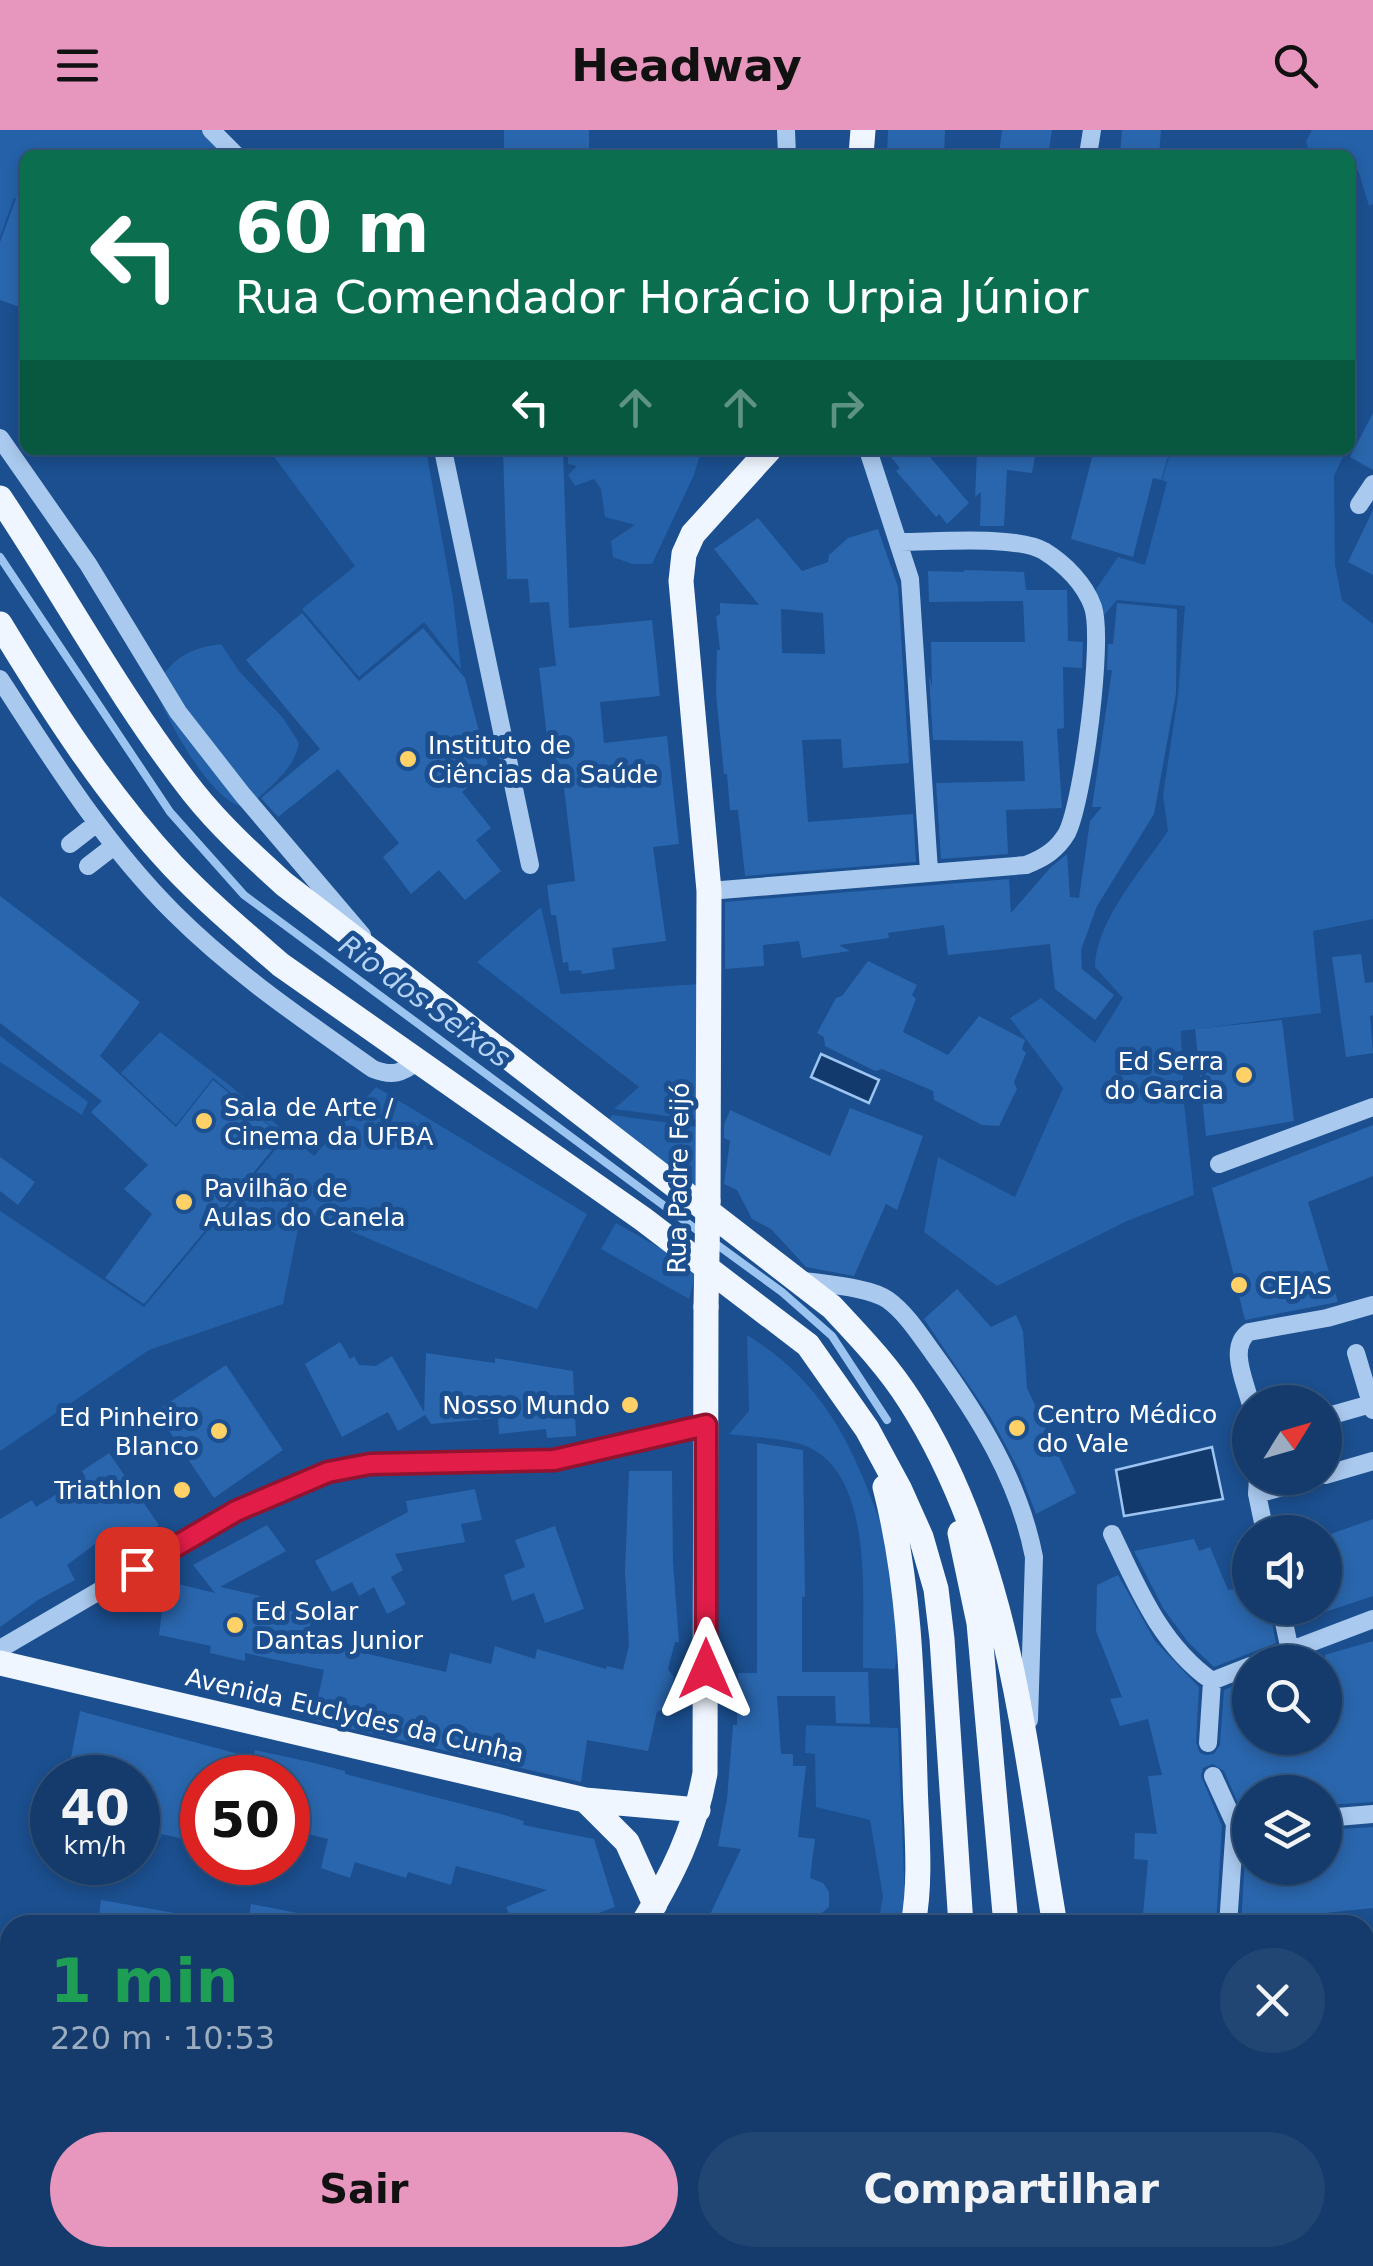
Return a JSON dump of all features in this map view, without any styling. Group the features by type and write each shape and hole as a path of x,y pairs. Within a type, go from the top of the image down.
{"main road":[{"name":"Rua Padre Feijó","path":"648,1914 686,1844 705,1773 709,891 681,581 684,554 693,534 764,455"},
{"path":"0,498 114,682 195,794 235,839 284,884 832,1307 872,1349 936,1445 985,1563 1003,1626 1053,1915"},
{"path":"0,624 126,810 173,866 229,921 280,965 766,1310 808,1345 873,1439 921,1538 936,1589 960,1915"},
{"path":"873,1439 893,1516 910,1636 918,1874 915,1915"},
{"path":"936,1445 979,1622 1005,1915"},
{"name":"Avenida Euclydes da Cunha","path":"0,1663 586,1800 698,1810"},
{"path":"586,1800 627,1842 648,1914"}],"street":[{"path":"211,130 231,150"},
{"path":"0,438 88,564 178,712 242,794 385,962"},
{"path":"444,455 530,865"},
{"path":"870,455 910,579 929,870"},
{"path":"1359,505 1373,484"},
{"path":"709,891 1026,864 1049,856 1068,832 1085,757 1096,643 1094,610 1084,588 1066,567 1041,549 1015,543 900,542"},
{"path":"0,679 114,846 212,949 372,1069 388,1075 401,1073 419,1061"},
{"path":"70,844 97,823"},
{"path":"88,866 114,846"},
{"path":"1219,1164 1373,1108"},
{"path":"798,1280 888,1300 915,1328 970,1403 999,1455 1028,1530 1034,1557 1028,1765"},
{"path":"1246,1385 1237,1349 1240,1338 1249,1332 1328,1318 1373,1305"},
{"path":"1342,1413 1372,1407 1356,1354"},
{"path":"0,1650 236,1511 328,1472 370,1464 554,1460 706,1425"},
{"path":"1342,1470 1373,1461"},
{"path":"1112,1534 1144,1603 1169,1642 1212,1681"},
{"path":"1305,1645 1373,1618"},
{"path":"1212,1681 1232,1673"},
{"path":"1208,1743 1212,1681"},
{"path":"1213,1776 1232,1807"},
{"path":"1342,1817 1373,1814"},
{"path":"1229,1915 1234,1885"}],"shaded area":[{"path":"0,130 201,130 220,150 20,150 20,200 14,198 0,237"},
{"path":"1312,130 1373,130 1373,204 1369,206 1355,170 1355,150 1309,150 1306,141"},
{"path":"273,455 427,455 453,599 461,669 424,622 359,677 302,609 355,566"},
{"path":"568,455 699,458 652,564 632,564 613,557 611,541 635,525 605,517 601,489 594,479 575,486 568,475 577,466 568,464"},
{"path":"1170,455 1344,455 1334,476 1335,565 1342,600 1373,624 1373,919 1313,931 1321,1013 1181,1031 1194,1195 1127,1221 997,1286 924,1232 938,1157 1015,1197 1063,1088 1010,1018 1041,998 1095,1043 1123,998 1095,967 1097,950 1122,896 1168,831 1163,795 1178,696 1185,606 1117,600 1096,625 1090,598 1118,557 1145,565 1167,482 1162,480"},
{"path":"221,644 299,743 286,771 247,808 233,803 205,776 179,738 154,687 182,656"},
{"path":"541,907 561,994 698,984 699,1120 614,1109 639,1087 477,962"},
{"path":"160,1032 314,1156 376,1087 587,1214 537,1309 312,1215 304,1217 299,1224 283,1304 149,1350 0,1451 0,1211 144,1307 285,1138 213,1078 176,1125 121,1073"},
{"path":"0,1036 88,1102 82,1115 0,1062"},
{"path":"821,1054 879,1080 869,1103 811,1077"},
{"path":"612,1115 699,1127 701,1197 604,1129"},
{"path":"616,1223 697,1269 689,1299 601,1249"},
{"path":"747,1335 771,1351 810,1388 839,1429 863,1477 887,1544 896,1586 899,1628 895,1669 863,1668 860,1545 845,1484 829,1462 806,1446 729,1434 749,1411"},
{"path":"1212,1447 1223,1499 1124,1516 1116,1470"},
{"path":"806,1725 898,1728 906,1915 880,1915 883,1896 870,1820 816,1807 815,1754 805,1753"}],"building":[{"path":"504,130 589,130 589,150 504,150"},
{"path":"888,130 945,130 944,150 887,150"},
{"path":"1002,130 1052,130 1049,150 1000,150"},
{"path":"1122,130 1161,130 1159,150 1120,150"},
{"path":"20,188 20,307 0,300 0,242"},
{"path":"1373,413 1373,470 1350,457 1355,455"},
{"path":"503,455 563,455 569,628 652,620 660,696 600,702 604,743 667,736 679,844 653,847 666,941 612,948 615,969 582,974 581,970 569,971 568,962 563,963 547,885 575,881 563,779 552,780 539,668 556,666 549,602 530,603 528,579 507,579"},
{"path":"889,455 928,455 969,503 947,524 939,514 936,517 896,471 900,468"},
{"path":"977,455 1035,455 1032,473 1007,470 1004,526 980,526 981,492 975,497"},
{"path":"1093,455 1168,455 1161,480 1153,478 1133,557 1071,539"},
{"path":"1373,510 1373,575 1348,562"},
{"path":"758,518 802,571 828,562 829,555 848,538 878,529 898,587 909,763 843,768 841,739 802,740 808,822 913,814 916,862 745,876 738,810 730,810 724,774 716,694 720,650 716,617 720,614 720,603 759,605 714,549","holes":["781,609 823,613 825,654 782,653"]},
{"path":"928,571 1024,572 1026,590 1067,590 1068,641 1083,642 1082,668 1063,667 1064,728 1057,729 1062,808 1006,810 1008,854 941,859 936,783 1025,781 1023,741 933,740 931,642 1025,642 1023,601 929,602"},
{"path":"1117,603 1177,609 1176,693 1154,814 1097,906 1081,950 1082,969 1114,995 1095,1020 1055,989 1050,944 948,955 944,925 888,933 889,938 839,945 850,951 802,958 799,941 763,945 764,966 725,969 725,902 1009,879 1011,913 1067,854 1070,897 1079,898 1090,821 1102,807 1092,807 1112,670 1107,670 1108,644 1113,644"},
{"name":"Instituto de Ciências da Saúde","path":"302,613 359,681 423,628 465,678 489,769 462,792 491,828 476,840 501,871 465,900 439,870 411,894 383,857 399,843 338,769 278,817 261,798 320,749 246,660"},
{"path":"0,896 140,1002 100,1056 176,1127 213,1080 283,1137 144,1304 105,1278 152,1214 124,1189 148,1165 91,1112 102,1101 0,1023"},
{"path":"1361,954 1365,983 1373,982 1373,1053 1346,1057 1332,957"},
{"path":"868,961 917,985 912,995 916,999 903,1032 948,1055 979,1016 1025,1040 1022,1049 1026,1053 1014,1082 1017,1089 999,1126 982,1125 934,1100 933,1091 882,1069 875,1071 825,1046 824,1037 817,1033 836,998 842,996"},
{"name":"Ed Serra do Garcia","path":"1282,1020 1294,1121 1206,1136 1195,1029"},
{"path":"850,1108 923,1136 897,1210 886,1204 854,1276 806,1267 771,1229 752,1219 737,1190 724,1184 730,1141 724,1138 724,1125 730,1110 830,1156"},
{"path":"1373,1125 1373,1176 1308,1202 1338,1302 1245,1320 1212,1188"},
{"path":"0,1157 35,1182 18,1205 0,1191"},
{"name":"Centro Médico do Vale","path":"957,1289 991,1327 1016,1315 1023,1331 1027,1388 1076,1493 1036,1514 1019,1470 991,1418 924,1319"},
{"path":"340,1342 350,1359 354,1356 359,1365 376,1366 392,1356 424,1412 426,1353 495,1363 495,1358 573,1371 576,1436 547,1438 546,1429 499,1434 498,1418 431,1424 425,1415 398,1431 388,1412 342,1437 305,1364"},
{"name":"Ed Pinheiro Blanco","path":"226,1365 283,1450 214,1498 156,1411"},
{"path":"757,1443 803,1450 802,1672 868,1672 870,1724 836,1723 835,1696 777,1696 781,1754 793,1754 793,1766 806,1766 798,1837 815,1839 810,1878 823,1883 829,1892 829,1907 819,1915 710,1915 741,1849 718,1846 727,1799 733,1725 737,1725 738,1673 757,1673"},
{"path":"109,1453 159,1525 130,1546 118,1527 67,1565 75,1580 0,1627 0,1519 32,1500 36,1507 85,1476 82,1471"},
{"path":"629,1471 672,1471 679,1642 675,1642 668,1669 674,1677 667,1707 657,1712 648,1751 587,1740 581,1782 313,1720 324,1670 245,1653 245,1661 210,1653 211,1646 159,1635 166,1581 215,1593 193,1565 267,1525 286,1551 220,1587 260,1596 258,1604 312,1615 307,1640 446,1672 450,1653 491,1664 495,1646 535,1659 537,1649 606,1669 607,1666 623,1670 629,1645 625,1571"},
{"path":"475,1489 482,1520 461,1524 465,1542 395,1554 403,1570 391,1577 406,1604 387,1614 374,1587 359,1596 352,1582 332,1592 315,1561 408,1512 406,1501"},
{"path":"1373,1519 1373,1596 1342,1606 1342,1530"},
{"path":"555,1526 584,1609 545,1623 534,1593 512,1601 504,1575 525,1567 515,1540"},
{"path":"1194,1539 1199,1551 1210,1547 1228,1590 1232,1589 1232,1625 1272,1625 1276,1643 1232,1645 1232,1660 1214,1667 1188,1642 1163,1608 1134,1551"},
{"path":"1118,1575 1155,1641 1199,1687 1196,1743 1200,1753 1206,1755 1214,1754 1220,1745 1224,1690 1232,1687 1232,1755 1342,1755 1342,1650 1373,1641 1373,1802 1342,1804 1342,1775 1232,1775 1232,1789 1224,1771 1213,1764 1203,1768 1201,1776 1222,1826 1217,1915 1143,1915 1148,1860 1134,1859 1135,1833 1157,1834 1148,1776 1162,1775 1148,1719 1120,1726 1110,1699 1122,1697 1096,1631 1097,1585"},
{"path":"80,1711 242,1755 180,1755 180,1838 161,1834 160,1839 160,1755 71,1755"},
{"path":"310,1762 501,1814 524,1821 523,1825 594,1839 615,1907 593,1915 510,1915 506,1907 547,1890 456,1866 451,1885 408,1872 406,1878 355,1862 350,1878 321,1868 328,1839 310,1834"},
{"path":"1373,1827 1373,1908 1325,1915 1242,1915 1243,1885 1342,1885 1342,1829"},
{"path":"101,1900 180,1914 180,1915 99,1915"},
{"path":"251,1904 308,1915 249,1915"}],"waterway":[{"name":"Rio dos Seixos","path":"0,557 170,812 244,895 701,1233"},
{"name":"Rio dos Seixos","path":"712,1241 782,1292 832,1336 887,1420"}],"place":[{"name":"Instituto de Ciências da Saúde","path":"408,759"},
{"name":"Ed Serra do Garcia","path":"1244,1075"},
{"name":"Sala de Arte / Cinema da UFBA","path":"204,1121"},
{"name":"Pavilhão de Aulas do Canela","path":"184,1202"},
{"name":"CEJAS","path":"1239,1285"},
{"name":"Nosso Mundo","path":"630,1405"},
{"name":"Centro Médico do Vale","path":"1017,1428"},
{"name":"Ed Pinheiro Blanco","path":"219,1431"},
{"name":"Triathlon","path":"182,1490"},
{"name":"Ed Solar Dantas Junior","path":"235,1625"}],"route":[{"path":"137,1569 236,1511 328,1472 370,1464 554,1460 706,1425 706,1669"}]}
